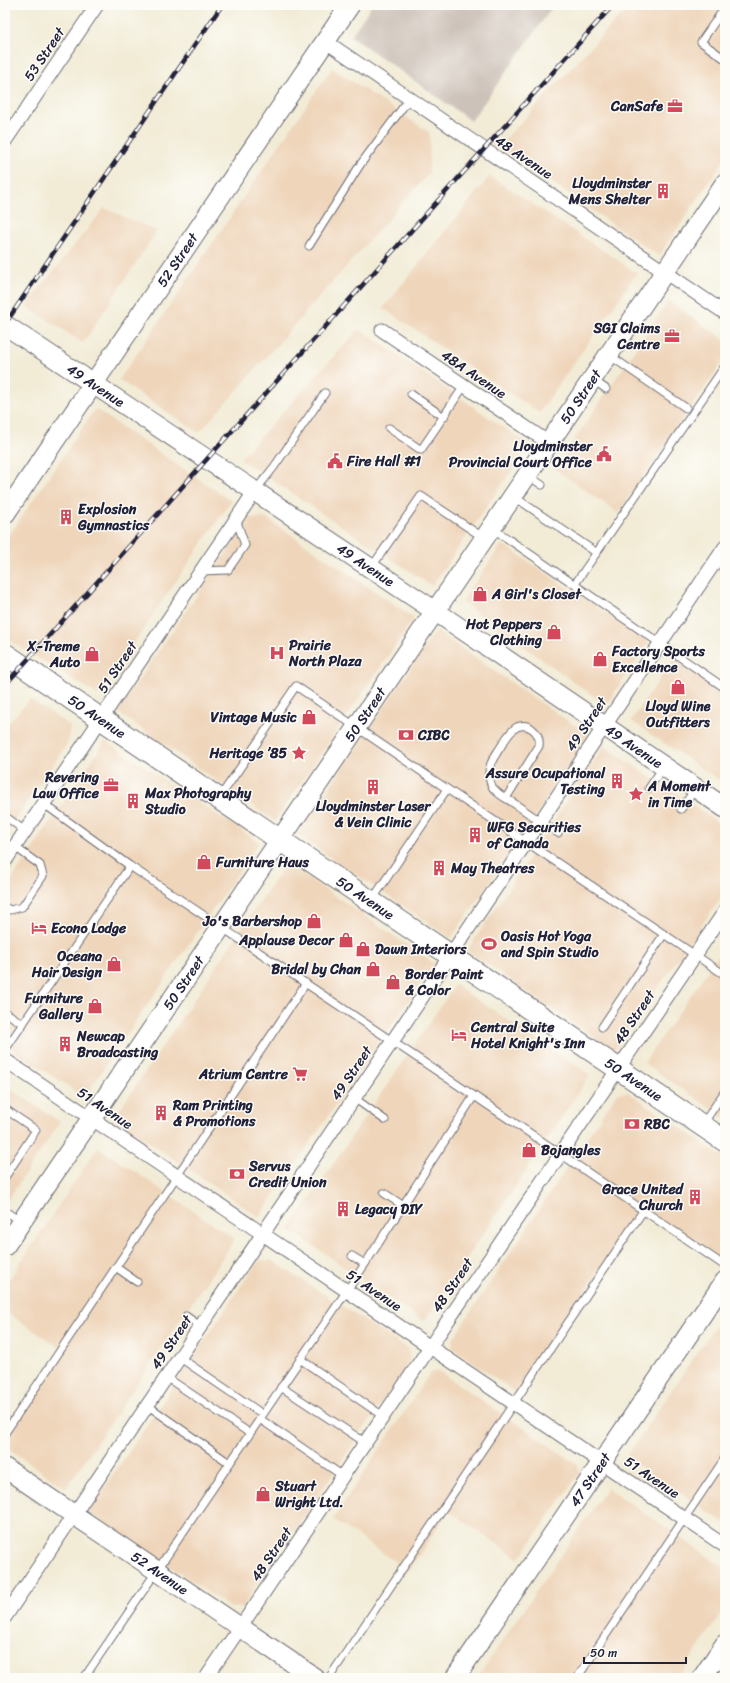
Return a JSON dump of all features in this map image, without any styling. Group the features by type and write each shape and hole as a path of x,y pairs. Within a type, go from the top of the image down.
{"main road":[{"name":"50 Avenue","path":"5,654 725,1141"}],"street":[{"name":"53 Street","path":"5,141 97,5"},
{"name":"52 Street","path":"5,514 350,5"},
{"name":"48 Avenue","path":"325,41 725,313"},
{"name":"50 Street","path":"5,1246 513,496 534,480 549,443 599,384 609,354 725,183"},
{"name":"49 Avenue","path":"5,325 371,568 725,808"},
{"name":"48A Avenue","path":"382,330 549,443"},
{"name":"51 Street","path":"5,861 255,491"},
{"name":"49 Street","path":"5,1617 725,547"},
{"name":"48 Street","path":"206,1678 725,911"},
{"name":"51 Avenue","path":"5,1060 725,1546"},
{"name":"47 Street","path":"455,1678 725,1281"},
{"name":"52 Avenue","path":"5,1468 315,1678"},
{"path":"702,1678 725,1644"}],"lane":[{"path":"725,7 701,42 725,59"},
{"path":"309,246 368,154 409,99"},
{"path":"609,354 686,408"},
{"path":"575,584 597,553 609,531 725,366"},
{"path":"389,428 421,450 464,386"},
{"path":"255,491 274,467 325,393"},
{"path":"411,394 444,417"},
{"path":"371,568 421,496 575,584 659,644 725,688"},
{"path":"513,496 597,553"},
{"path":"200,571 228,570 245,545 236,519"},
{"path":"218,798 296,686 725,975"},
{"path":"506,798 540,746 540,740 537,733 533,729 526,726 520,726 513,729 490,764 489,776 494,790 558,833"},
{"path":"649,788 664,766"},
{"path":"371,902 447,788"},
{"path":"681,810 696,788"},
{"path":"44,804 130,866 222,926 725,1266"},
{"path":"5,816 25,831"},
{"path":"5,907 10,910 22,907 44,876 40,865 14,847"},
{"path":"5,1050 130,866"},
{"path":"602,1027 664,934"},
{"path":"5,1433 117,1268 306,983"},
{"path":"5,1012 23,1024"},
{"path":"702,1126 725,1091"},
{"path":"84,1678 365,1264 451,1123 474,1096"},
{"path":"354,1098 385,1120"},
{"path":"5,1109 36,1130 5,1177"},
{"path":"384,1193 402,1205"},
{"path":"5,1211 21,1222"},
{"path":"329,1678 643,1211"},
{"path":"352,1256 365,1264"},
{"path":"117,1268 137,1282"},
{"path":"186,1316 200,1326"},
{"path":"179,1358 258,1411"},
{"path":"300,1359 384,1416"},
{"path":"166,1377 245,1430"},
{"path":"281,1387 366,1443"},
{"path":"147,1405 225,1460"},
{"path":"260,1419 343,1476"},
{"path":"577,1678 725,1458"}],"shaded area":[{"path":"372,5 554,5 471,121 351,36"},
{"path":"630,5 725,5 725,158 659,256 499,146"},
{"path":"332,68 430,133 429,173 199,433 119,380"},
{"path":"490,176 637,273 539,413 383,308"},
{"path":"104,208 157,231 83,343 26,306"},
{"path":"668,301 725,340 725,358 618,513 555,469"},
{"path":"359,329 529,445 432,586 240,459"},
{"path":"95,409 231,501 98,695 5,638 5,541"},
{"name":"Prairie North Plaza","path":"250,518 266,518 414,618 275,821 117,712"},
{"path":"502,544 649,642 606,705 462,602"},
{"path":"436,631 590,736 451,938 297,835"},
{"path":"674,658 725,692 725,784 631,721"},
{"path":"30,699 70,726 68,743 5,834 5,727"},
{"path":"105,741 259,842 84,1097 5,1044 5,890"},
{"path":"604,746 725,827 725,892 614,1050 467,951"},
{"path":"286,863 434,963 259,1217 114,1118"},
{"path":"725,946 725,1118 644,1063"},
{"path":"455,985 590,1075 424,1322 289,1229"},
{"path":"5,1085 60,1122 5,1204"},
{"path":"628,1092 725,1158 725,1261 724,1263 641,1207 517,1394 453,1348 452,1340 617,1093"},
{"path":"98,1147 235,1239 66,1488 5,1446 5,1440 66,1352 5,1311 5,1286"},
{"path":"271,1260 408,1349 410,1361 242,1607 231,1608 88,1512 258,1261"},
{"path":"725,1312 725,1523 626,1457"},
{"path":"438,1371 577,1464 580,1473 519,1559 449,1511 408,1571 333,1519 430,1373"},
{"path":"607,1488 725,1568 725,1608 678,1678 477,1678"}],"railway":[{"path":"5,324 222,5"},
{"path":"5,685 613,5"}],"place":[{"name":"CanSafe","path":"675,106"},
{"name":"Lloydminster Mens Shelter","path":"663,191"},
{"name":"SGI Claims Centre","path":"672,336"},
{"name":"Lloydminster Provincial Court Office","path":"604,454"},
{"name":"Fire Hall #1","path":"335,461"},
{"name":"Explosion Gymnastics","path":"66,517"},
{"name":"A Girl's Closet","path":"480,594"},
{"name":"Hot Peppers Clothing","path":"554,632"},
{"name":"Prairie North Plaza","path":"277,653"},
{"name":"X-Treme Auto","path":"92,654"},
{"name":"Factory Sports Excellence","path":"600,659"},
{"name":"Lloyd Wine Outfitters","path":"678,687"},
{"name":"Vintage Music","path":"309,717"},
{"name":"CIBC","path":"406,735"},
{"name":"Heritage ’85","path":"299,753"},
{"name":"Assure Ocupational Testing","path":"617,781"},
{"name":"Revering Law Office","path":"111,785"},
{"name":"Lloydminster Laser & Vein Clinic","path":"373,787"},
{"name":"A Moment in Time","path":"636,794"},
{"name":"Max Photography Studio","path":"133,801"},
{"name":"WFG Securities of Canada","path":"475,835"},
{"name":"Furniture Haus","path":"204,862"},
{"name":"May Theatres","path":"439,868"},
{"name":"Jo's Barbershop","path":"314,921"},
{"name":"Econo Lodge","path":"39,928"},
{"name":"Applause Decor","path":"346,940"},
{"name":"Oasis Hot Yoga and Spin Studio","path":"489,944"},
{"name":"Dawn Interiors","path":"363,949"},
{"name":"Oceana Hair Design","path":"114,964"},
{"name":"Bridal by Chan","path":"373,969"},
{"name":"Border Paint & Color","path":"393,982"},
{"name":"Furniture Gallery","path":"95,1006"},
{"name":"Central Suite Hotel Knight's Inn","path":"459,1035"},
{"name":"Newcap Broadcasting","path":"65,1044"},
{"name":"Atrium Centre","path":"300,1074"},
{"name":"Ram Printing & Promotions","path":"161,1113"},
{"name":"RBC","path":"632,1124"},
{"name":"Bojangles","path":"529,1150"},
{"name":"Servus Credit Union","path":"237,1174"},
{"name":"Grace United Church","path":"695,1197"},
{"name":"Legacy DIY","path":"343,1209"},
{"name":"Stuart Wright Ltd.","path":"263,1494"}]}
